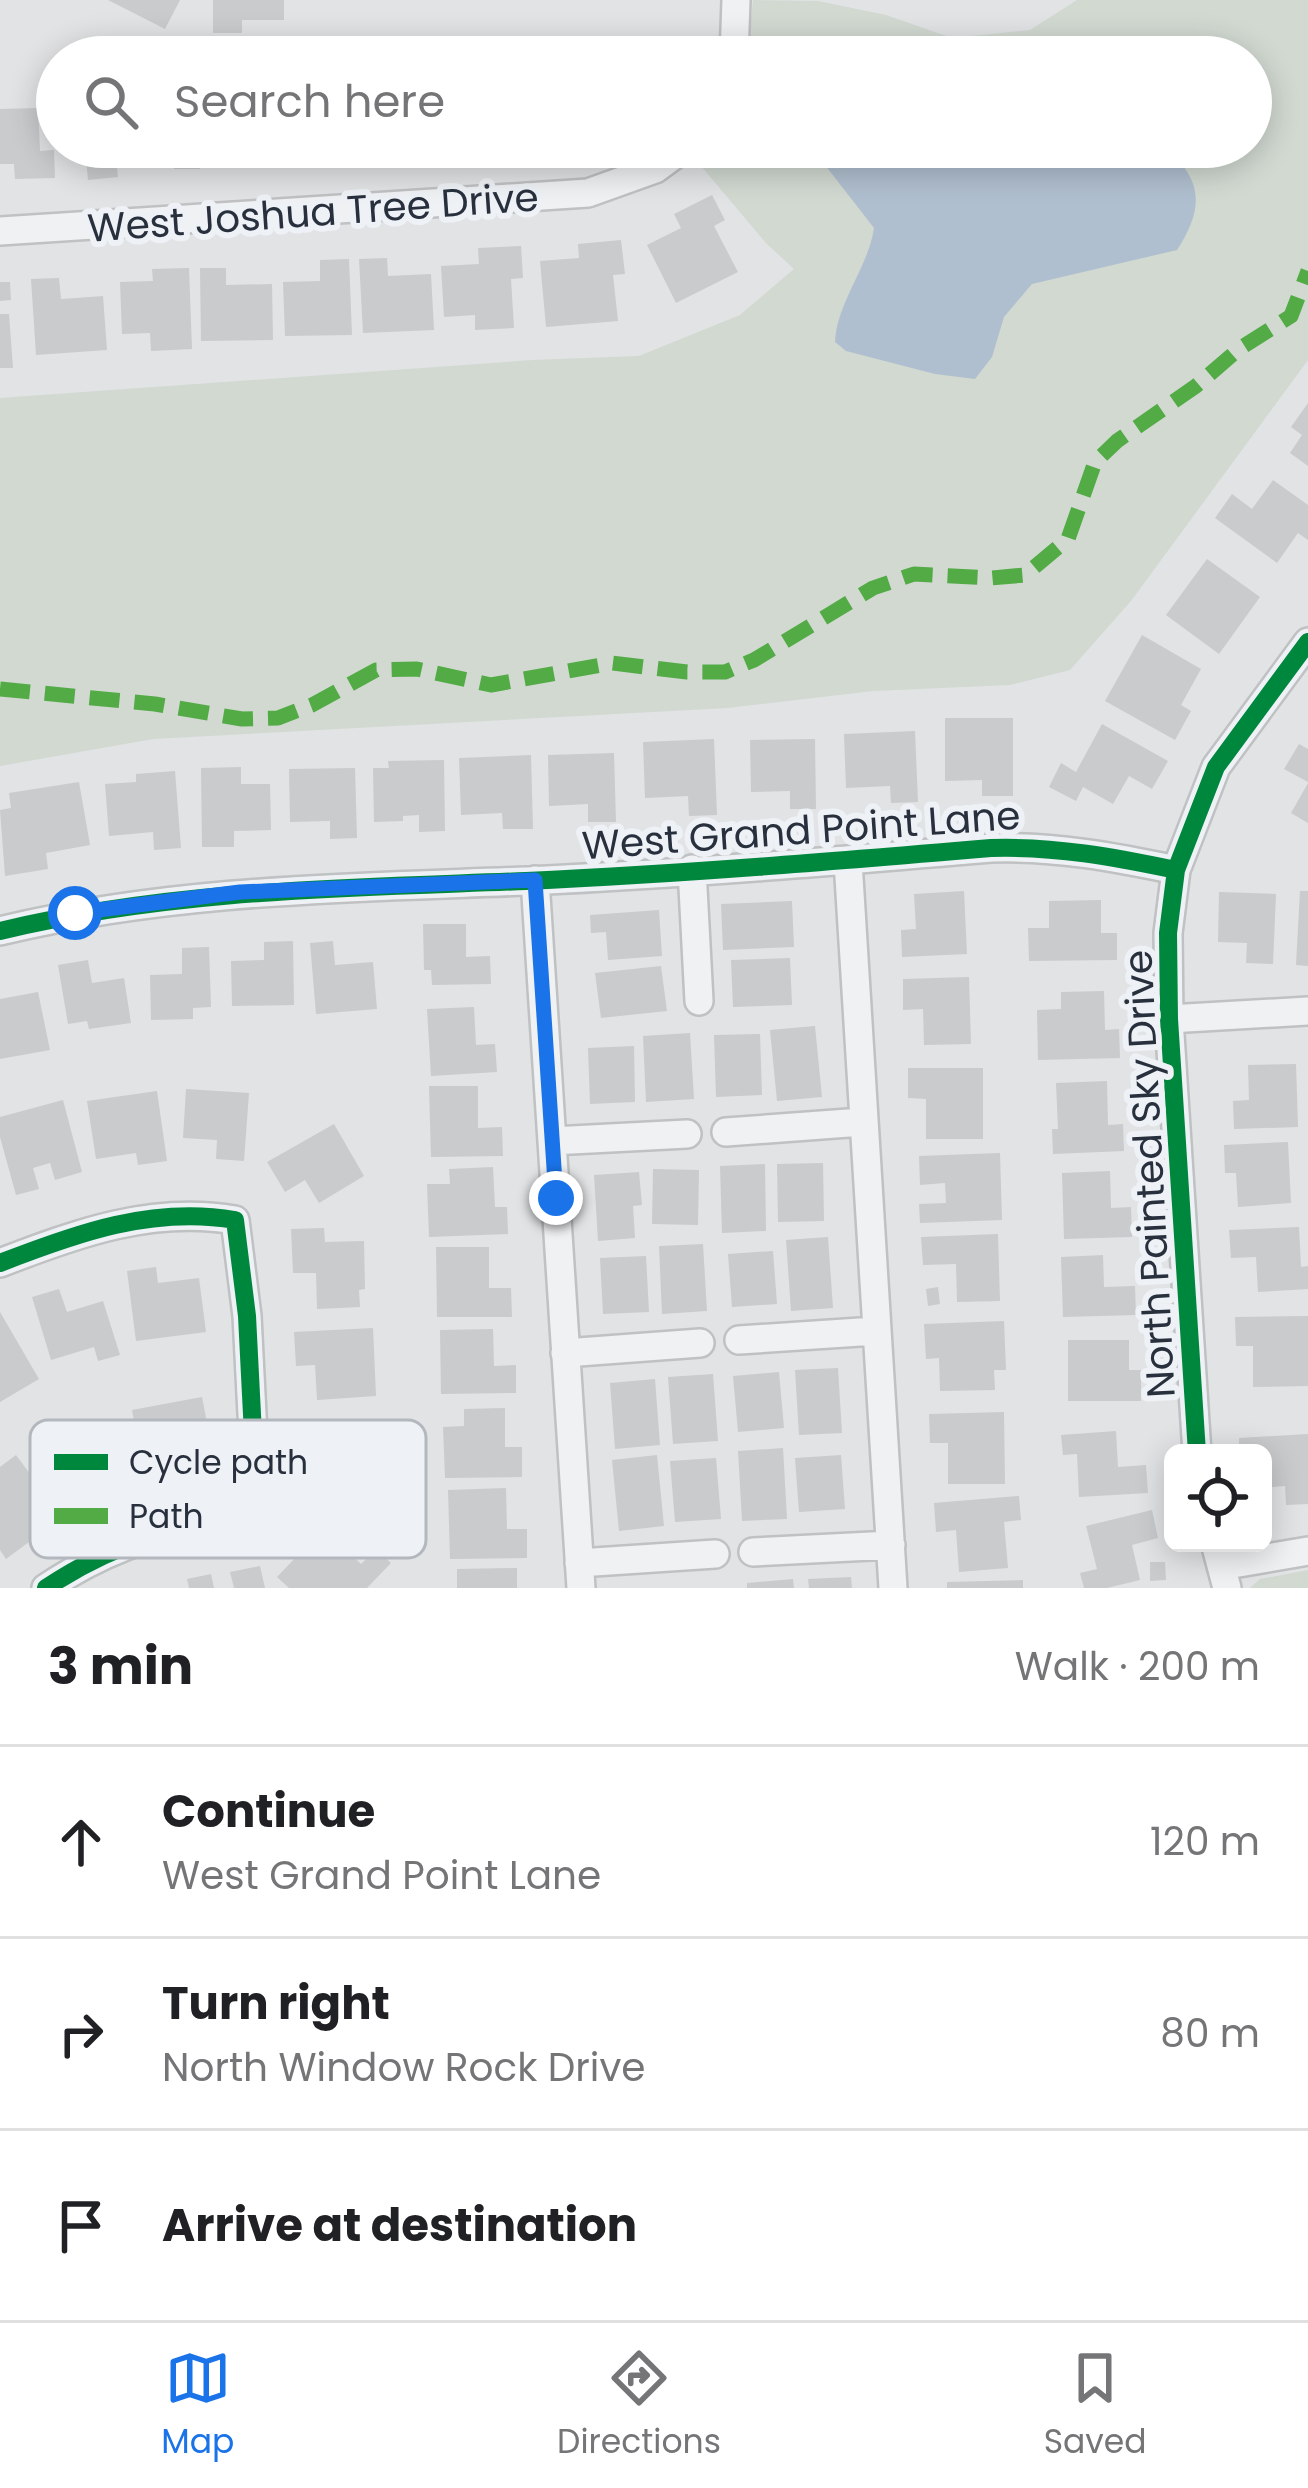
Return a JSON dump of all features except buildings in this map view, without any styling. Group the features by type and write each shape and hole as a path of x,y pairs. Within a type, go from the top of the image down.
{"street":[{"path":"735,36 736,0"},
{"name":"West Joshua Tree Drive","path":"0,231 588,194 656,168"},
{"name":"North Painted Sky Drive","path":"1196,1444 1169,1018 1168,933 1176,870 1216,767 1308,642"},
{"name":"West Grand Point Lane","path":"0,932 75,913 240,892 535,880 1034,847 1176,870"},
{"path":"848,860 892,1588"},
{"name":"West Grand Point Lane","path":"692,869 699,1001"},
{"path":"535,880 580,1575 715,1554"},
{"path":"1169,1018 1308,1011"},
{"path":"726,1132 862,1122"},
{"path":"552,1141 687,1134"},
{"path":"0,1263 85,1230 192,1213 235,1220 247,1316 252,1420"},
{"path":"739,1340 874,1331"},
{"path":"565,1353 700,1343"},
{"path":"753,1552 891,1545"},
{"path":"1221,1566 1308,1551"},
{"path":"46,1588 92,1558"}],"shaded area":[{"path":"753,0 818,1 886,15 946,36 749,36"},
{"path":"1077,0 1308,0 1308,360 1131,601 1070,670 1010,685 873,691 727,708 153,739 0,766 0,398 639,356 740,315 794,269 703,168 1272,168 1272,36 972,36 1030,30"},
{"path":"1308,1570 1308,1588 1250,1588 1260,1579"}],"water":[{"path":"827,168 1184,168 1196,195 1192,221 1177,250 1032,284 1004,317 992,357 975,379 846,351 835,342 841,313 874,228"}],"marked path":[{"path":"0,689 155,704 242,719 278,718 376,670 417,669 491,685 612,663 725,672 754,660 873,588 914,574 1025,575 1068,539 1095,462 1239,349 1291,316 1308,271"}],"cycle path":[{"path":"1196,1444 1169,1019 1168,933 1176,870 1216,767 1308,642"},
{"path":"0,931 130,906 262,893 642,875 991,848 1084,853 1176,870"},
{"path":"0,1263 115,1225 174,1217 235,1220 247,1316 252,1420"},
{"path":"46,1588 98,1558"}],"route":[{"path":"75,913 240,892 535,880 556,1198"}]}
